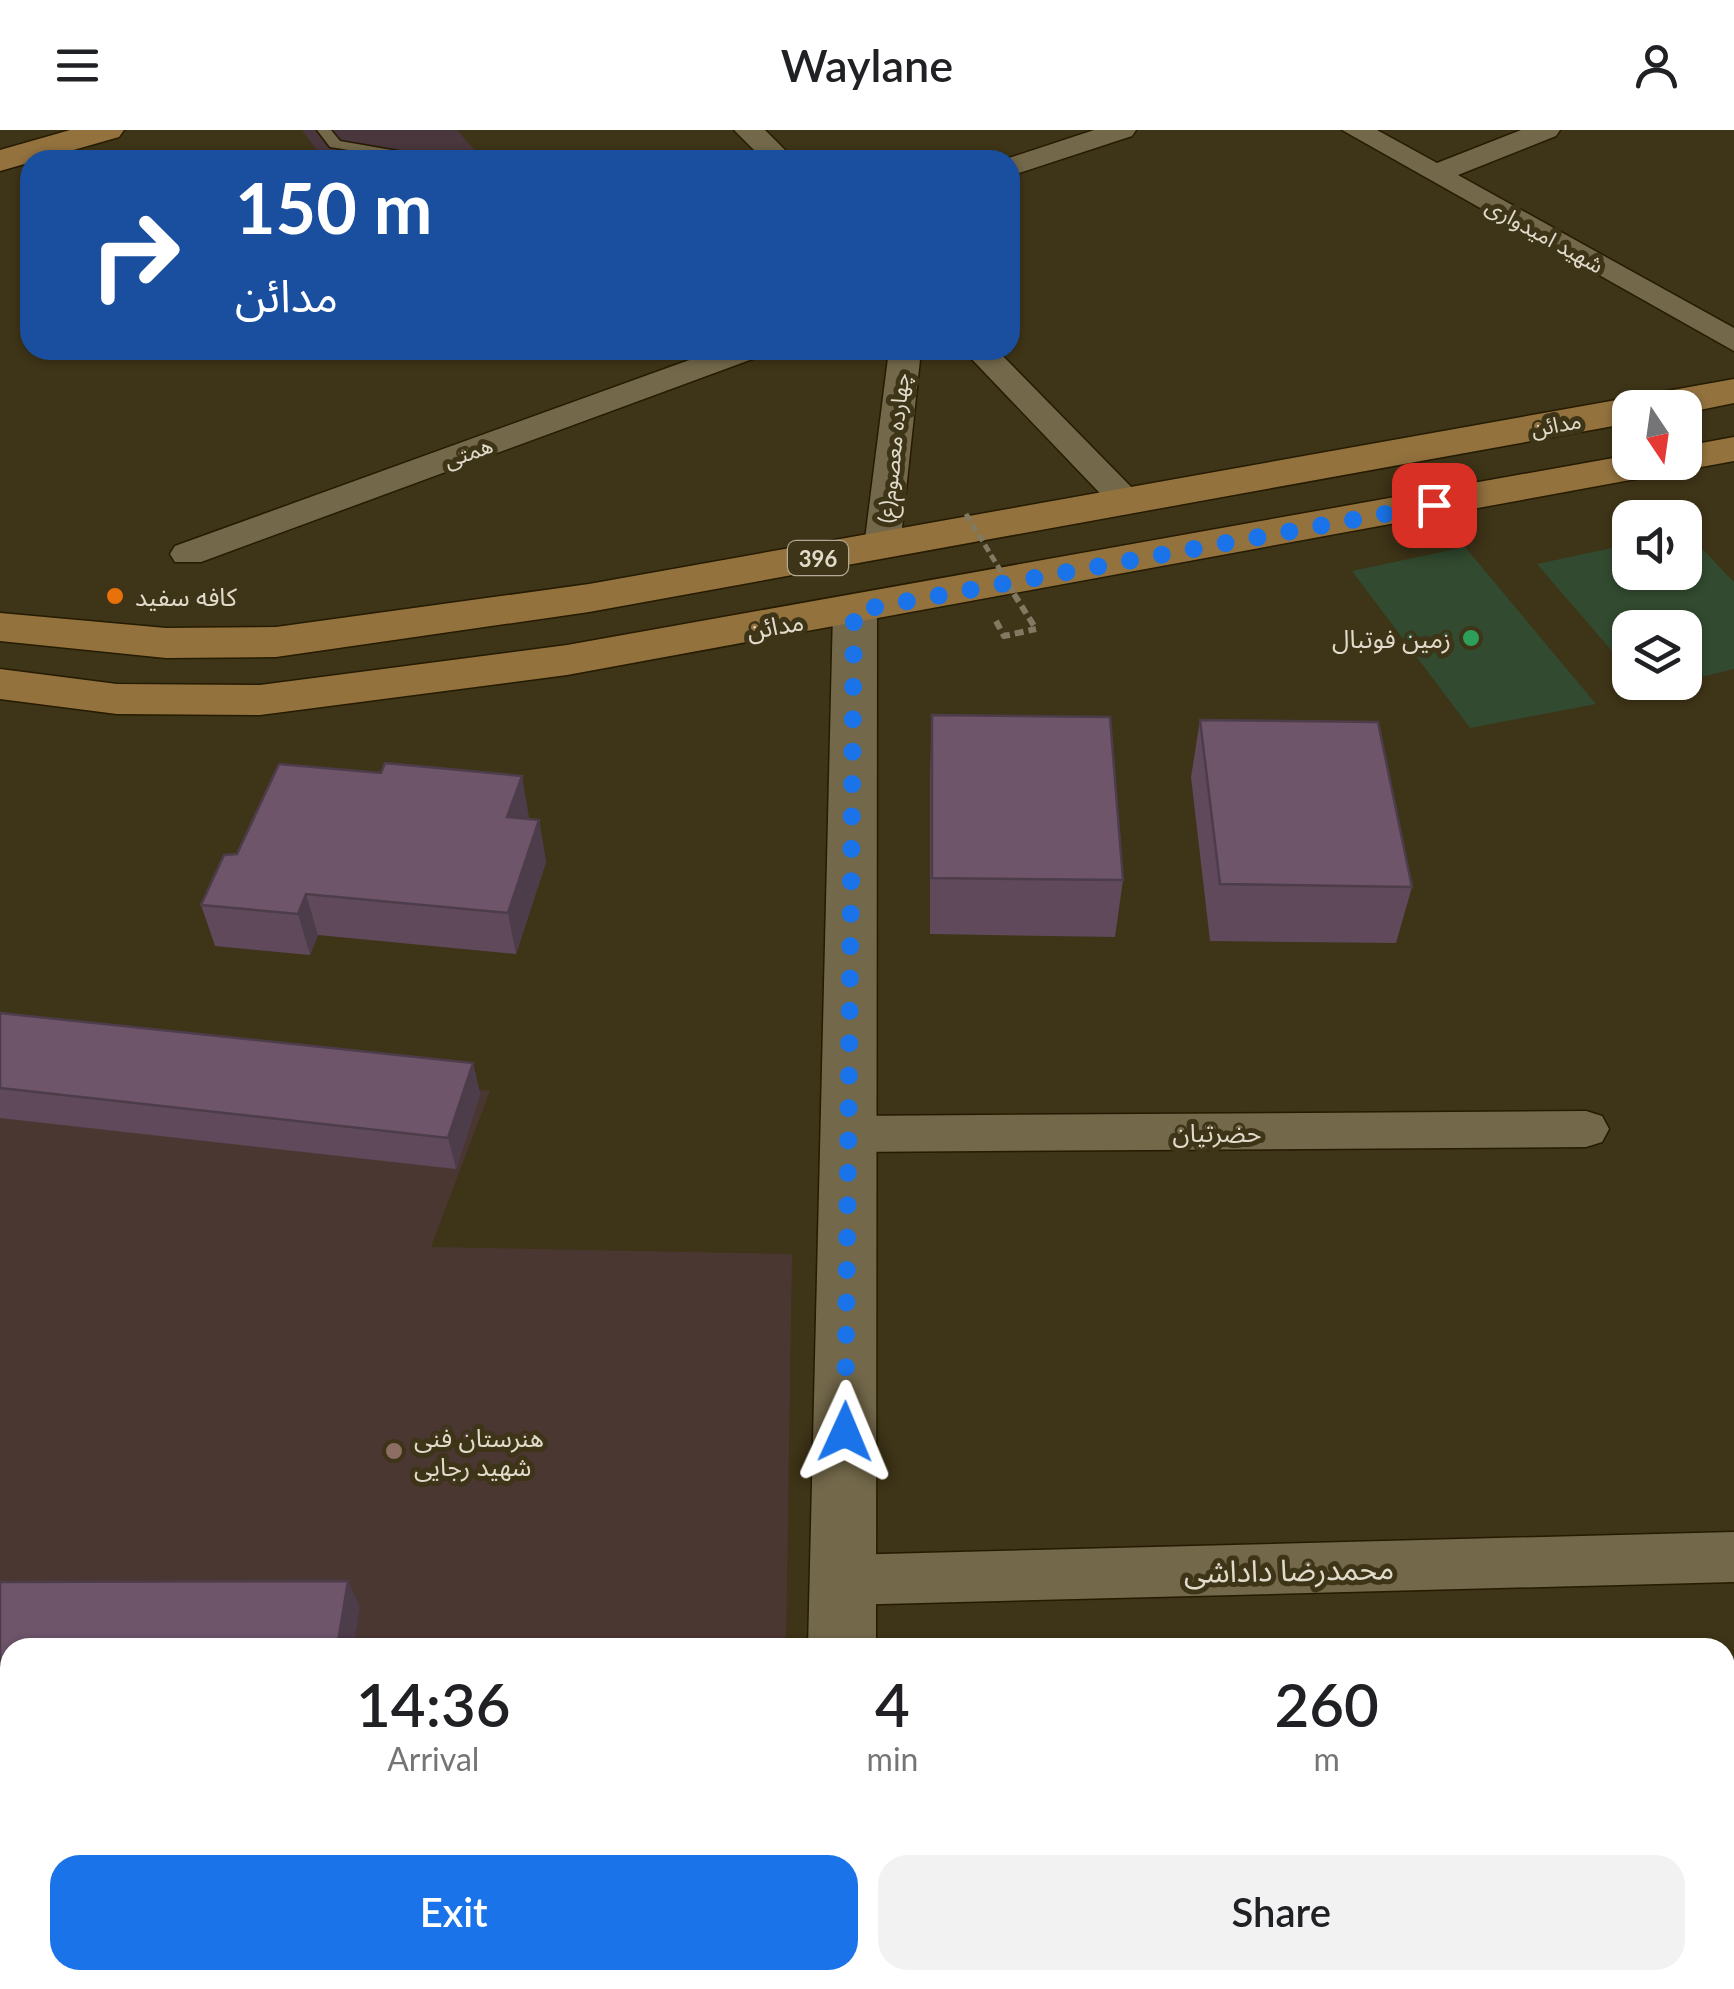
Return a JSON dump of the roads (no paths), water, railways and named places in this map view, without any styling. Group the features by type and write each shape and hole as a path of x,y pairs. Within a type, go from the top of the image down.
{"main road":[{"path":"38,150 107,130"},
{"path":"1702,397 1734,391"},
{"name":"مدائن","path":"0,627 166,643 276,642 589,598 1612,413"},
{"path":"1702,455 1734,449"},
{"name":"مدائن","path":"0,684 116,699 260,700 567,660 1612,471"}],"street":[{"path":"748,130 770,150"},
{"path":"1020,164 1122,130"},
{"name":"شهيد امیدواری","path":"1356,130 1734,341"},
{"path":"1436,174 1546,130"},
{"name":"همتی","path":"188,554 720,360"},
{"name":"چهارده معصوم(ع)","path":"882,547 904,360"},
{"path":"989,360 1128,503"},
{"path":"842,1638 854,611"},
{"name":"حضرتیان","path":"848,1134 1586,1129"},
{"name":"محمدرضا داداشی","path":"843,1580 1734,1557"}],"lane":[{"path":"324,130 334,144 369,150"}],"place":[{"name":"کافه سفید","path":"115,596"},
{"name":"زمین فوتبال","path":"1471,638"},
{"name":"هنرستان فنی شهید رجایی","path":"394,1451"}]}
